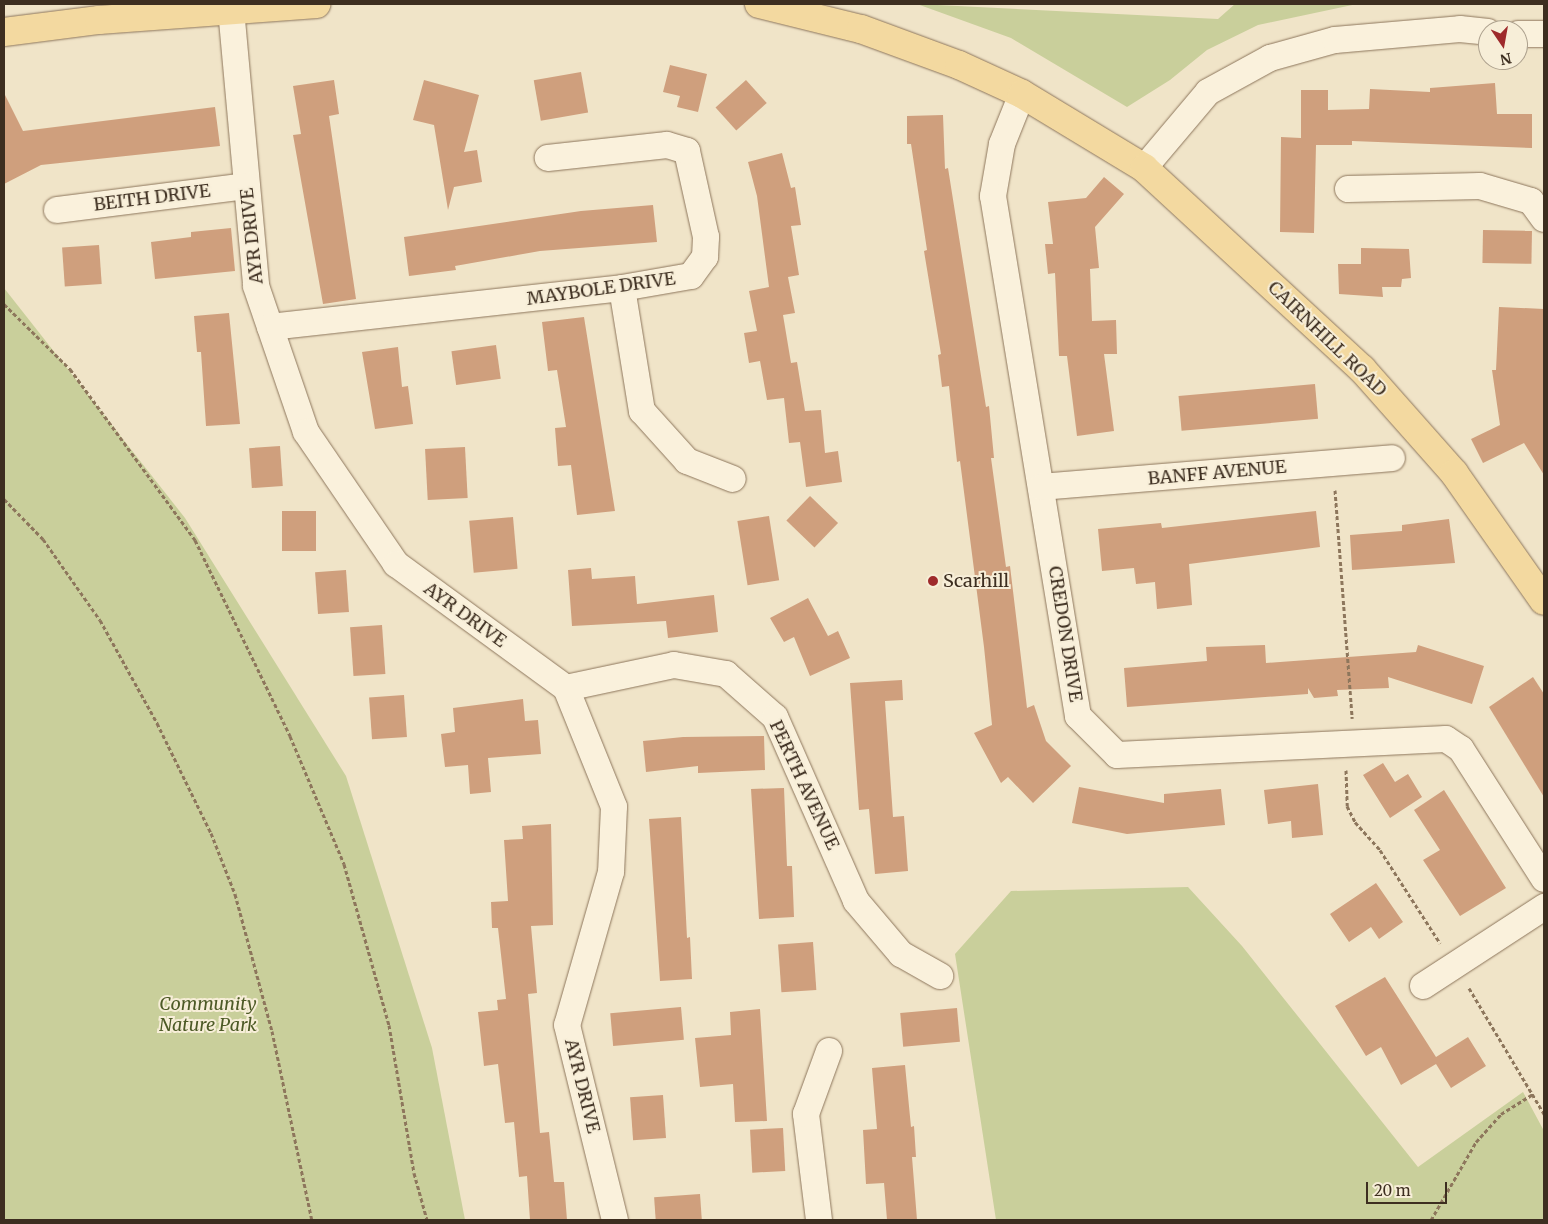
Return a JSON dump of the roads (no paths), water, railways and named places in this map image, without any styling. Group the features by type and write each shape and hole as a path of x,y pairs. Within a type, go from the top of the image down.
{"main road":[{"path":"4,32 231,9 316,4"},
{"name":"CAIRNHILL ROAD","path":"759,4 861,29 960,65 1022,94 1144,168 1362,369 1454,473 1544,601"}],"street":[{"name":"AYR DRIVE","path":"231,9 256,286 306,432 396,564 566,688 614,807 611,872 568,1025 615,1220"},
{"path":"1144,168 1208,92 1270,58 1335,40 1460,29 1478,31"},
{"path":"1528,34 1544,34"},
{"name":"CREDON DRIVE","path":"1022,94 1002,144 993,196 1078,716 1117,755 1446,739 1461,749 1544,879"},
{"name":"MAYBOLE DRIVE","path":"270,327 622,288 691,276 705,257 706,237 687,151 667,145 548,158"},
{"name":"BEITH DRIVE","path":"57,210 246,186"},
{"path":"1348,189 1480,186 1531,201 1544,219"},
{"path":"622,288 642,411 687,461 733,479"},
{"name":"BANFF AVENUE","path":"1041,487 1392,458"},
{"name":"PERTH AVENUE","path":"566,688 674,665 726,674 775,717 856,901 901,954 940,976"},
{"path":"1423,986 1544,907"},
{"path":"819,1220 806,1114 829,1051"}],"place":[{"name":"Scarhill","path":"933,581"}],"park label":[{"name":"Community Nature Park","path":"208,1015"}]}
